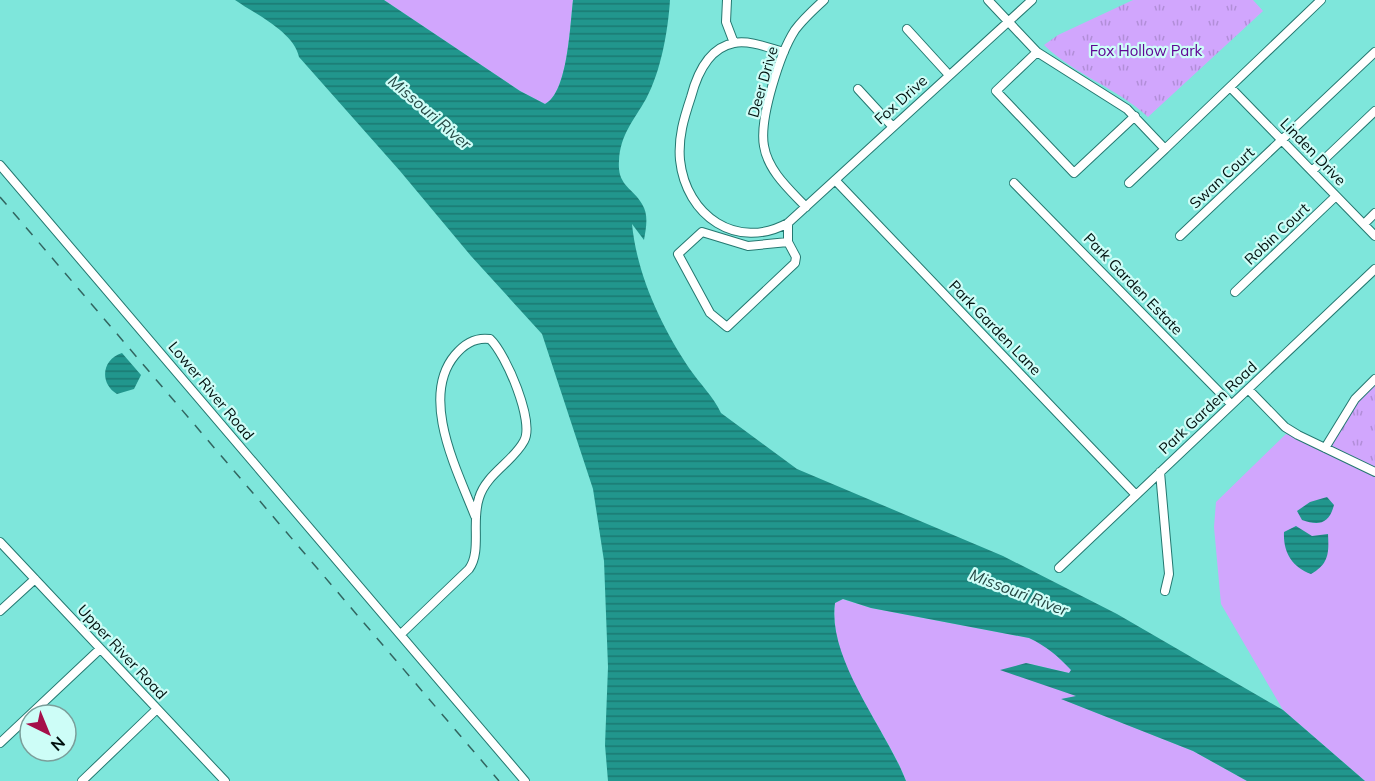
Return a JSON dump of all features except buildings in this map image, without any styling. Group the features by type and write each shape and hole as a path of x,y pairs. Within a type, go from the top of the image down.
{"street":[{"path":"726,0 726,21 734,43 747,43 784,52"},
{"name":"Deer Drive","path":"806,207 771,166 764,147 764,123 784,52 804,18 824,0"},
{"path":"988,0 1037,52 1127,109 1165,149"},
{"name":"Fox Drive","path":"734,43 716,51 705,61 697,77 680,132 680,161 684,179 702,211 725,228 742,233 761,233 774,231 788,223 1032,0"},
{"path":"1129,183 1321,0"},
{"path":"907,29 949,75"},
{"path":"1037,52 996,91 1074,173 1135,117"},
{"name":"Swan Court","path":"1180,236 1375,52"},
{"name":"Linden Drive","path":"1231,88 1375,236"},
{"path":"858,89 892,126"},
{"path":"1312,171 1375,111"},
{"name":"Lower River Road","path":"0,165 525,781"},
{"name":"Park Garden Lane","path":"835,180 1136,495"},
{"name":"Park Garden Estate","path":"1014,183 1232,404"},
{"name":"Robin Court","path":"1235,292 1336,196"},
{"path":"1364,224 1375,213"},
{"path":"788,223 788,242 796,257 792,268 727,327 710,313 678,254 702,232 748,246 788,242"},
{"name":"Park Garden Road","path":"1059,568 1375,269"},
{"path":"401,634 469,569 476,559 475,516 480,492 525,440 528,427 504,358 490,339 479,338 460,349 446,366 440,382 443,429 475,516"},
{"path":"1325,448 1355,399 1375,379"},
{"path":"1248,388 1285,427 1374,470"},
{"path":"1160,472 1169,574 1165,591"},
{"name":"Upper River Road","path":"0,542 225,781"},
{"path":"0,611 35,579"},
{"path":"0,743 100,649"},
{"path":"82,781 157,709"}],"green space":[{"path":"384,0 573,0 569,41 559,86 553,97 545,104 520,91"},
{"name":"Fox Hollow Park","path":"1133,0 1253,0 1263,11 1148,117 1123,98 1056,56 1044,45 1058,35"},
{"path":"1375,379 1375,467 1372,470 1325,448 1338,424"},
{"path":"1286,434 1325,448 1375,472 1375,781 1365,781 1283,710 1221,604 1214,527 1216,502"},
{"path":"842,599 871,608 1029,638 1046,646 1072,670 1069,673 1026,663 1077,697 1062,699 1193,751 1247,781 906,781 897,760 860,694 840,648 835,625 835,603"}],"water":[{"name":"Missouri River","path":"235,0 384,0 520,91 545,104 553,97 563,73 573,0 670,0 668,25 660,64 646,99 625,135 620,152 619,169 626,186 638,199 646,213 644,240 632,224 639,262 652,299 679,352 721,413 797,469 1003,556 1117,614 1283,710 1365,781 1247,781 1193,751 1061,699 1076,696 1000,670 1026,663 1069,673 1071,670 1056,656 1029,638 871,608 843,599 835,603 835,625 840,647 860,694 906,781 608,781 605,745 608,667 604,561 593,489 542,334 471,256 400,171 299,57 290,40 273,24"},
{"path":"122,353 141,375 134,389 117,394 107,384 105,372 110,360"},
{"path":"1327,497 1334,505 1326,520 1313,523 1302,520 1297,511 1310,502"},
{"path":"1296,526 1312,536 1328,534 1325,562 1311,574 1294,563 1285,546 1284,532"}],"railway":[{"path":"0,197 499,781"}]}
